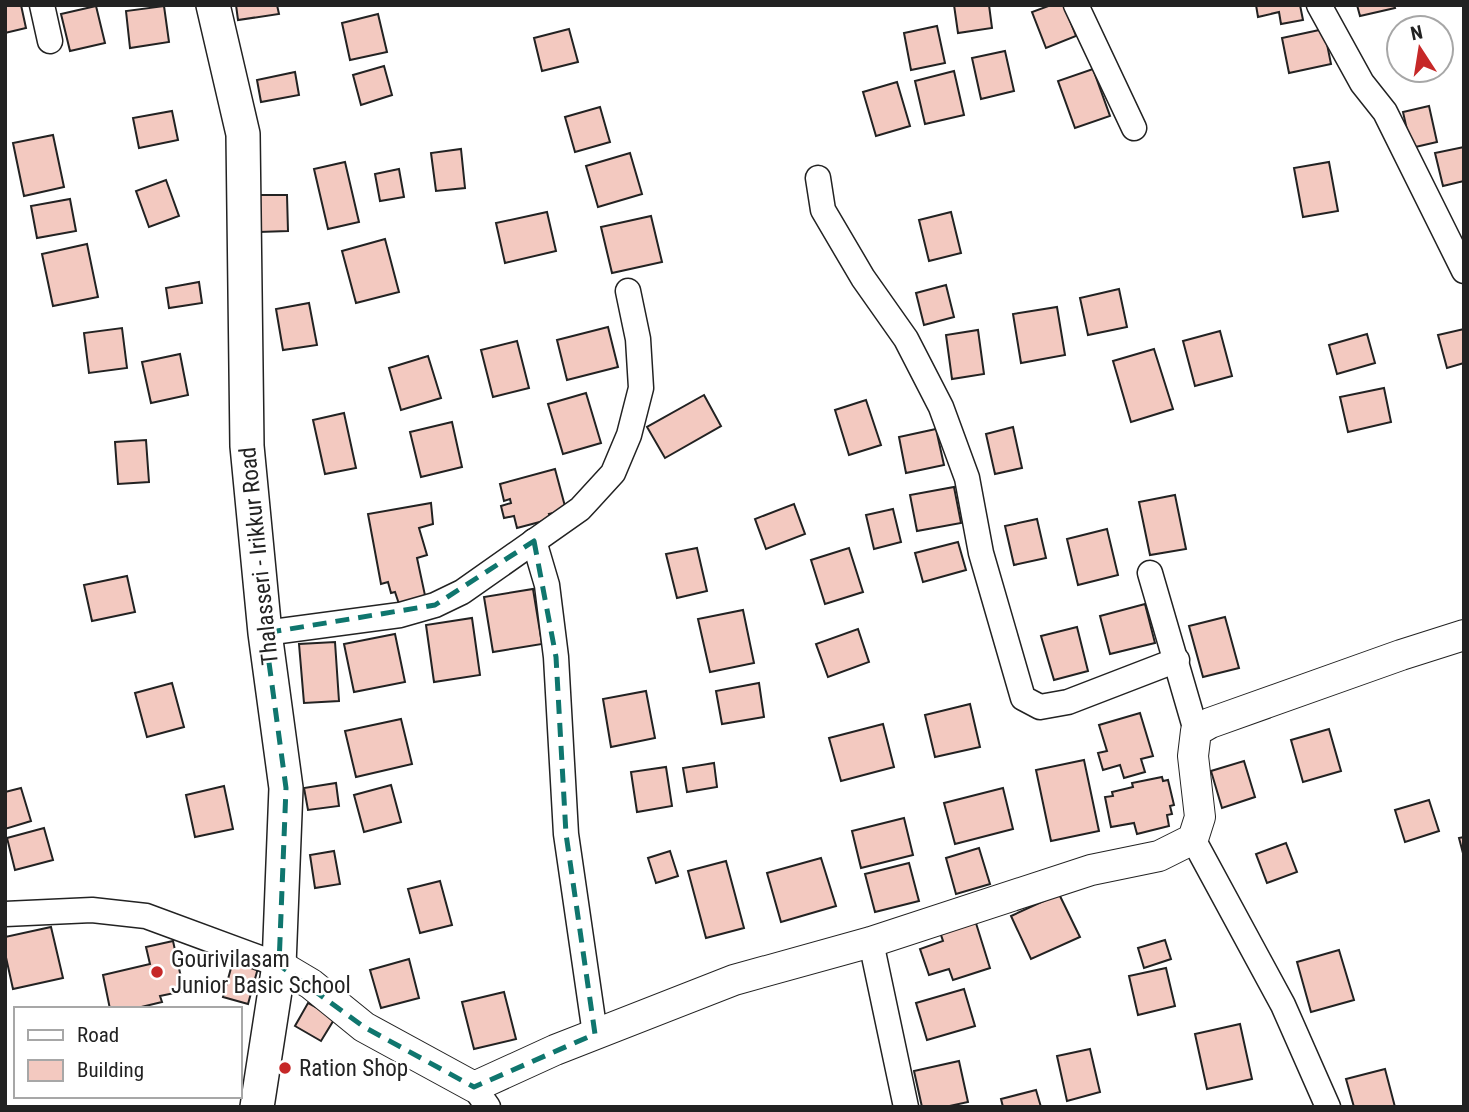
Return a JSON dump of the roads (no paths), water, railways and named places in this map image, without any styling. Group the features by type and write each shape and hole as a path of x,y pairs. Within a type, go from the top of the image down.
{"main road":[{"name":"Thalasseri - Irikkur Road","path":"213,5 243,134 247,446 265,633 286,788 279,965 257,1107"}],"street":[{"path":"42,5 50,41"},
{"path":"1076,5 1134,128"},
{"path":"1319,5 1362,83 1385,112 1464,271"},
{"path":"818,178 823,210 863,278 906,339 941,407 967,478 981,553 1023,698 1040,707 1068,702 1177,660"},
{"path":"265,633 400,615 435,605 462,592 580,509 613,473 629,436 641,388 638,340 628,291"},
{"path":"534,541 547,585 556,657 566,834 595,1034"},
{"path":"1150,573 1196,731 1193,756 1200,817 1194,839 1283,1005 1328,1107"},
{"path":"1196,731 1210,723 1401,654 1464,635"},
{"path":"5,914 92,911 146,916 279,965 311,984 364,1027 481,1097 595,1034 734,980 871,942 1091,870 1159,856 1194,839"},
{"path":"871,942 906,1107"}],"place":[{"name":"Gourivilasam Junior Basic School","path":"157,972"},
{"name":"Ration Shop","path":"285,1068"}]}
